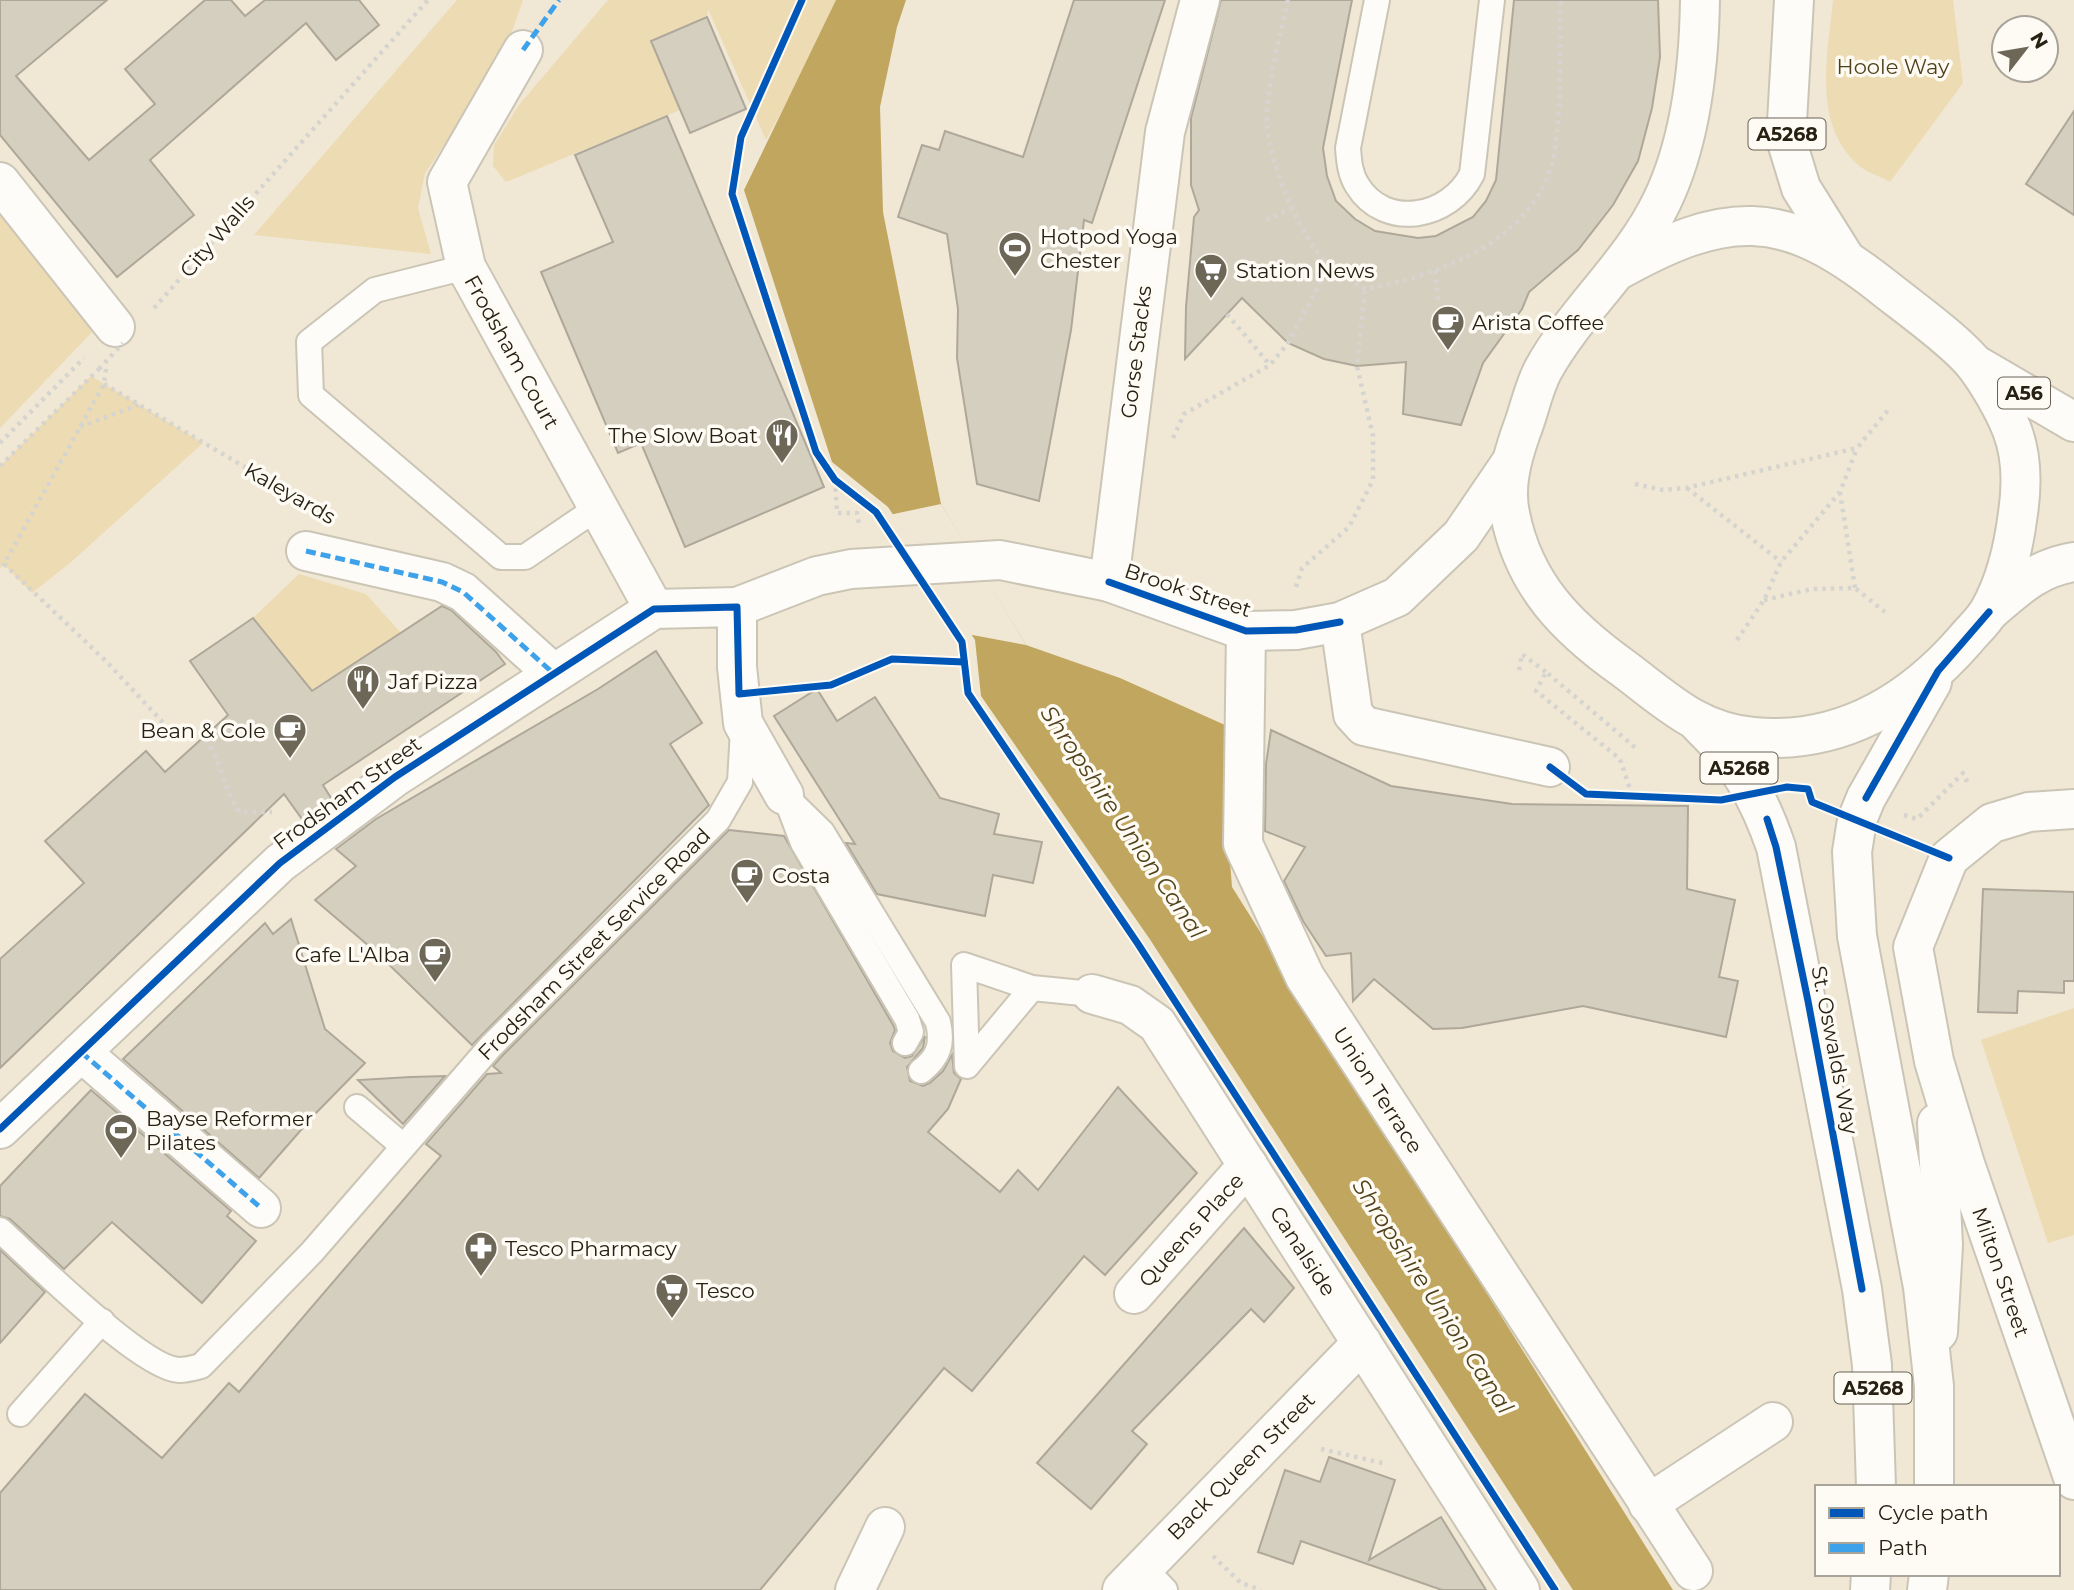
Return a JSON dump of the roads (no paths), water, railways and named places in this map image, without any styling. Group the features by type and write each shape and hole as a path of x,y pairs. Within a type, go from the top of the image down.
{"main road":[{"name":"Gorse Stacks","path":"1109,582 1165,132 1200,0"},
{"path":"1688,0 1700,40"},
{"name":"A5268","path":"1510,464 1542,372 1579,318 1618,271 1661,203 1683,144 1700,40 1700,0"},
{"name":"A5268","path":"1794,0 1786,139 1801,188 1843,255"},
{"name":"Frodsham Court","path":"523,50 447,182 466,267 654,609"},
{"path":"0,183 123,334"},
{"name":"A5268","path":"1618,271 1669,242 1735,224 1788,229 1843,255 1974,364 2012,430 2022,482 2015,540 1989,612"},
{"name":"A56","path":"1974,364 2074,422"},
{"path":"1510,464 1509,511 1524,558 1545,599 1585,640 1699,724 1748,737 1796,739 1848,727 1895,704 1938,671 1989,612 2024,582 2050,566 2074,562"},
{"name":"Brook Street","path":"1109,582 1246,631 1296,631 1340,622 1397,597 1461,536 1510,464"},
{"name":"Kaleyards","path":"306,551 442,582 463,592 553,673"},
{"path":"654,609 737,607 817,576 899,566 976,561 1000,560 1109,582"},
{"path":"737,607 737,667 743,723 784,795"},
{"name":"Frodsham Street","path":"0,1129 281,863 395,777 654,609"},
{"path":"1340,622 1353,715 1364,726 1550,767"},
{"name":"Union Terrace","path":"1246,631 1243,844 1305,977 1693,1571"},
{"name":"St. Oswalds Way","path":"1934,1485 1934,1386 1921,1274 1857,936 1852,852 1857,820 1866,798 1938,671"},
{"name":"St. Oswalds Way","path":"1699,724 1730,754 1755,791 1776,847 1863,1289 1872,1364 1876,1485"},
{"name":"Milton Street","path":"2074,809 2029,812 1992,823 1949,858 1913,947 1934,1061 1999,1268 2074,1480"},
{"name":"Canalside","path":"1092,994 1130,1005 1157,1024 1520,1590"},
{"path":"81,1052 261,1208"},
{"name":"Milton Street","path":"1934,1061 1943,1245 1934,1386"},
{"name":"Queens Place","path":"1134,1294 1248,1165"},
{"name":"Back Queen Street","path":"1143,1582 1362,1343"},
{"path":"1648,1504 1773,1422"},
{"path":"855,1590 886,1527"}],"lane":[{"path":"1377,0 1348,148 1350,170 1357,187 1370,199 1385,208 1417,214 1456,198 1472,174 1492,0"},
{"path":"466,267 375,290 309,342 311,395 501,557 525,557 597,508"},
{"name":"Frodsham Street Service Road","path":"102,1321 153,1360 177,1370 201,1366 312,1252 491,1046 718,820 740,782 744,762 743,723"},
{"path":"784,795 803,843 907,1019 911,1032 905,1044"},
{"path":"784,795 822,832 938,1022 942,1037 938,1054 922,1071"},
{"name":"Canalside","path":"1032,988 1092,994"},
{"path":"357,1107 403,1146"},
{"path":"0,1230 102,1321 20,1414"}],"water":[{"name":"Shropshire Union Canal","path":"836,0 906,0 897,27 880,107 883,212 941,504 1026,645 1120,678 1225,725 1225,797 1232,887 1673,1590 1573,1590 1149,938 981,696 975,640 888,507 832,462 744,190"}],"place":[{"name":"Hotpod Yoga Chester","path":"1015,278"},
{"name":"Station News","path":"1211,300"},
{"name":"Arista Coffee","path":"1448,352"},
{"name":"The Slow Boat","path":"782,465"},
{"name":"Jaf Pizza","path":"363,711"},
{"name":"Bean & Cole","path":"290,760"},
{"name":"Costa","path":"747,905"},
{"name":"Cafe L'Alba","path":"435,984"},
{"name":"Bayse Reformer Pilates","path":"121,1160"},
{"name":"Tesco Pharmacy","path":"481,1278"},
{"name":"Tesco","path":"672,1320"}],"park label":[{"name":"Hoole Way","path":"1893,66"}]}
